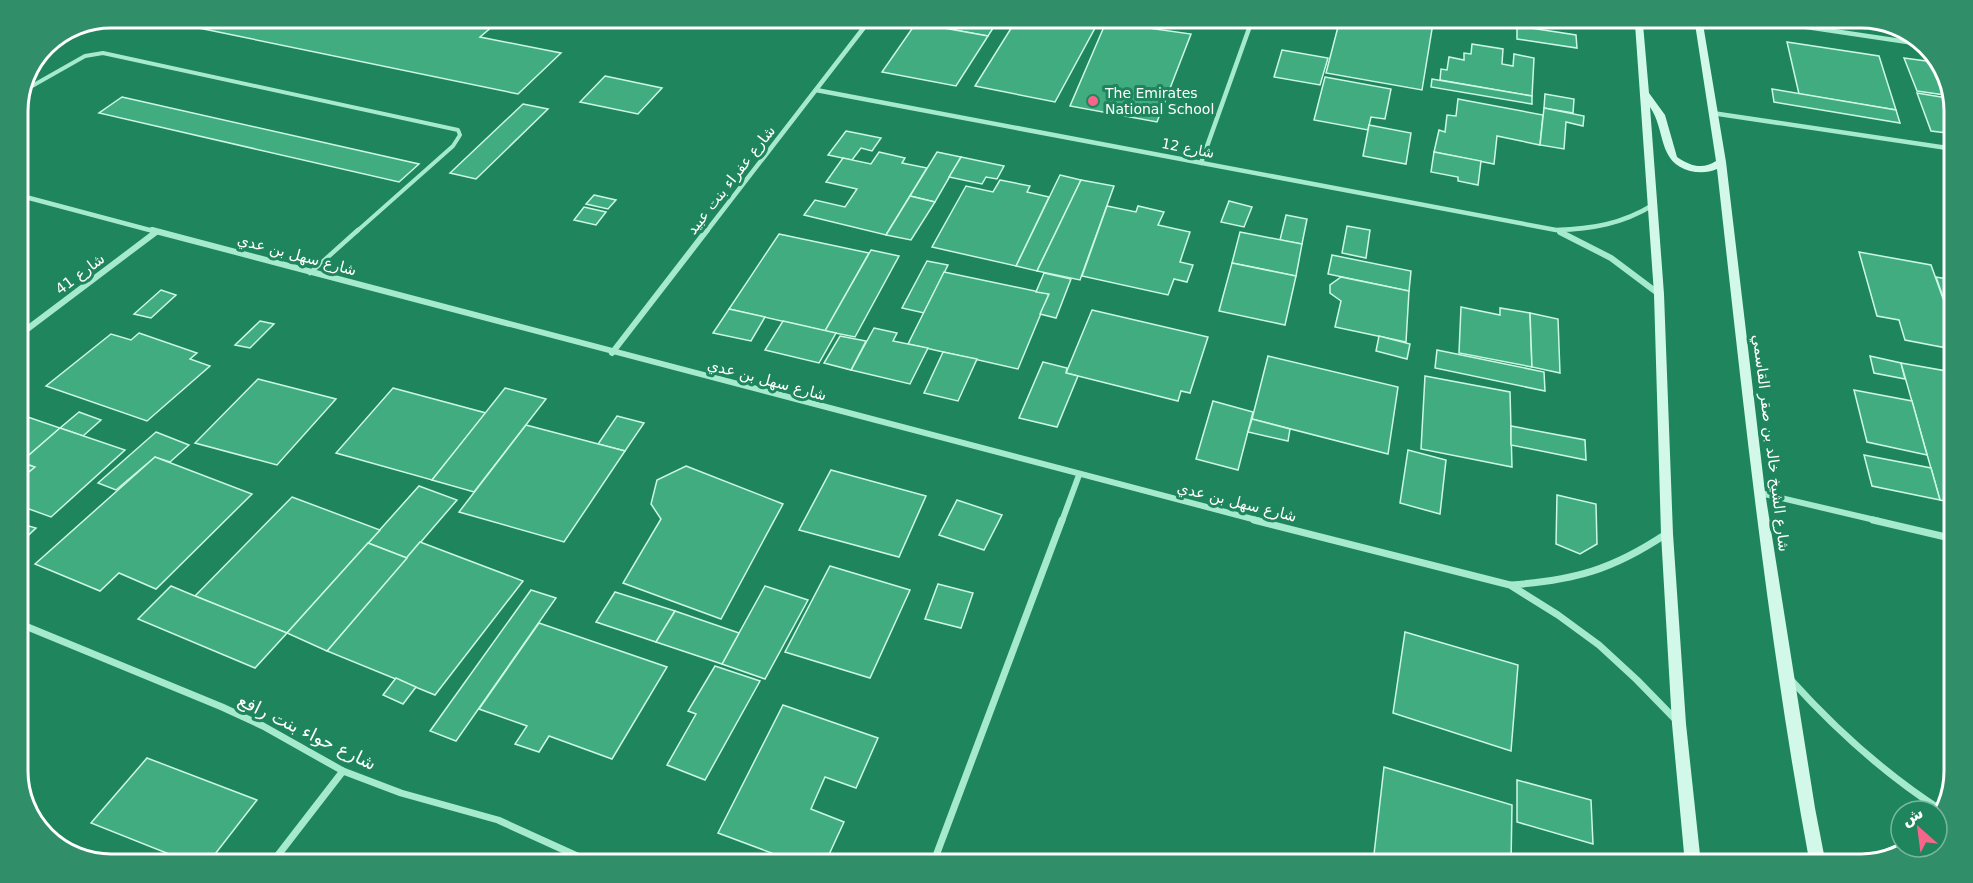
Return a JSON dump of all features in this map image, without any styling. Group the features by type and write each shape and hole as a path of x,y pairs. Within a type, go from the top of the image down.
{"main road":[{"path":"1639,28 1659,294 1667,534 1679,724 1692,854"},
{"name":"شارع الشيخ خالد بن صقر القاسمي","path":"1700,28 1721,162 1759,492 1816,854"},
{"path":"1644,93 1662,121 1673,158 1689,168 1699,170 1709,170 1721,162"}],"street":[{"name":"شارع عفراء بنت عبيد","path":"612,354 864,28"},
{"path":"1201,163 1249,28"},
{"path":"1813,28 1908,42"},
{"name":"شارع 12","path":"816,90 1556,230 1587,230 1613,225 1636,216 1653,205"},
{"path":"1712,112 1944,147"},
{"name":"شارع سهل بن عدي","path":"29,198 612,354 1510,585 1556,611 1599,644 1640,681 1679,724"},
{"name":"شارع 12","path":"1556,230 1611,258 1659,294"},
{"name":"شارع 41","path":"29,328 156,232"},
{"path":"937,854 1079,475"},
{"path":"1759,492 1944,537"},
{"name":"شارع سهل بن عدي","path":"1510,585 1557,582 1600,572 1636,555 1667,534"},
{"name":"شارع حواء بنت رافع","path":"29,628 222,707 263,726 343,771 401,793 498,820 573,854"},
{"path":"1787,676 1825,719 1873,762 1926,799"},
{"path":"279,854 343,771"}],"lane":[{"path":"33,85 85,56 104,53 458,130 460,135 453,146 310,273"}],"building":[{"path":"199,28 491,28 480,37 561,53 518,94"},
{"path":"913,28 944,28 988,36 956,86 882,72"},
{"path":"944,28 993,28 988,36"},
{"path":"1011,28 1095,28 1055,102 975,86"},
{"path":"1103,28 1148,28 1191,34 1157,122 1070,106"},
{"path":"1338,28 1432,28 1422,90 1326,73"},
{"path":"1517,28 1530,28 1576,35 1577,48 1517,39"},
{"path":"1787,42 1879,56 1896,110 1799,94"},
{"path":"1472,44 1503,49 1502,64 1513,66 1514,54 1534,58 1532,96 1440,80 1441,69 1447,70 1449,57 1464,60 1464,53 1471,54"},
{"path":"1282,50 1328,58 1320,85 1274,77"},
{"path":"1904,58 1928,61 1936,75 1943,95 1917,91"},
{"path":"605,76 662,88 638,114 580,102"},
{"path":"1325,77 1391,89 1385,119 1371,117 1368,130 1314,120"},
{"path":"1432,79 1532,96 1532,104 1431,87"},
{"path":"1772,89 1896,110 1900,123 1774,102"},
{"path":"1917,93 1943,97 1944,133 1931,131"},
{"path":"1545,94 1574,99 1573,113 1544,108"},
{"path":"122,97 419,164 399,182 99,113"},
{"path":"1458,99 1543,115 1540,145 1497,136 1494,164 1434,152 1439,130 1445,132 1447,115 1456,116"},
{"path":"523,104 548,109 476,179 450,173"},
{"path":"1544,108 1584,116 1583,126 1566,122 1564,149 1540,145"},
{"path":"1369,125 1411,133 1406,164 1363,156"},
{"path":"846,131 881,138 872,151 861,148 852,160 828,155"},
{"path":"879,152 905,158 902,163 927,168 886,235 804,215 815,200 845,207 857,189 826,182 843,158 871,164"},
{"path":"937,152 961,157 935,202 910,196"},
{"path":"1434,152 1481,161 1478,185 1458,181 1458,177 1431,172"},
{"path":"961,157 1004,166 997,179 986,177 982,184 949,177"},
{"path":"1060,175 1081,180 1037,271 1016,266"},
{"path":"1000,180 1030,186 1027,192 1049,197 1016,266 932,247 966,186 993,192"},
{"path":"1081,180 1114,186 1080,280 1037,271"},
{"path":"594,195 616,200 608,209 586,204"},
{"path":"910,196 935,202 911,240 886,235"},
{"path":"1229,201 1252,207 1244,227 1221,222"},
{"path":"1107,206 1136,212 1138,206 1164,212 1158,225 1190,232 1180,262 1193,265 1187,282 1174,279 1168,295 1082,276"},
{"path":"584,207 606,212 596,225 574,220"},
{"path":"1286,215 1307,219 1302,244 1280,240"},
{"path":"1347,226 1370,230 1366,258 1342,253"},
{"path":"1240,232 1302,244 1296,276 1232,263"},
{"path":"779,234 869,253 825,331 729,309"},
{"path":"871,250 899,256 855,337 825,331"},
{"path":"1859,252 1931,265 1944,301 1944,347 1905,340 1899,320 1877,316"},
{"path":"1332,255 1411,271 1409,291 1328,274"},
{"path":"927,261 948,265 924,313 902,308"},
{"path":"1232,263 1296,276 1285,325 1219,311"},
{"path":"944,272 1049,294 1018,369 908,344"},
{"path":"1044,273 1071,279 1056,318 1040,314 1049,294 1036,292"},
{"path":"1341,277 1409,291 1406,342 1335,327 1341,301 1330,293 1330,285"},
{"path":"1936,277 1944,278 1944,300"},
{"path":"161,290 176,295 151,318 134,314"},
{"path":"1461,307 1500,315 1500,308 1530,313 1532,367 1459,353"},
{"path":"729,309 765,317 751,341 713,333"},
{"path":"1092,310 1208,337 1190,393 1181,391 1178,401 1066,373"},
{"path":"1530,313 1558,319 1560,373 1532,367"},
{"path":"260,321 274,324 250,348 235,345"},
{"path":"783,321 836,333 819,363 765,350"},
{"path":"874,328 897,333 893,341 928,348 910,384 851,370"},
{"path":"139,333 197,353 190,359 210,366 147,421 46,386 111,334 131,340"},
{"path":"840,336 866,341 851,370 824,363"},
{"path":"1379,336 1410,344 1407,359 1376,351"},
{"path":"1437,350 1544,372 1545,391 1435,368"},
{"path":"943,352 977,359 958,401 924,393"},
{"path":"1268,356 1398,387 1388,454 1252,419"},
{"path":"1870,356 1901,363 1905,379 1874,373"},
{"path":"1043,362 1067,368 1066,373 1078,376 1057,427 1019,418"},
{"path":"1901,363 1944,371 1944,501 1940,500"},
{"path":"1425,376 1510,392 1512,467 1421,449"},
{"path":"258,379 336,399 277,465 195,443"},
{"path":"393,388 486,413 432,480 336,453"},
{"path":"505,388 546,399 474,492 432,480"},
{"path":"1854,390 1912,401 1927,455 1867,442"},
{"path":"1213,401 1253,412 1238,470 1196,459"},
{"path":"79,412 101,420 83,436 60,428"},
{"path":"617,416 644,423 625,451 598,444"},
{"path":"29,417 60,428 29,455"},
{"path":"1252,419 1290,429 1288,441 1248,432"},
{"path":"526,425 625,451 564,542 459,512"},
{"path":"1511,426 1585,440 1586,460 1511,445"},
{"path":"60,428 125,450 51,517 29,509 29,472 35,467 29,465 29,455"},
{"path":"156,432 189,445 170,462 155,457 116,490 98,483"},
{"path":"1408,450 1446,460 1440,514 1400,503"},
{"path":"1864,455 1931,468 1940,500 1872,486"},
{"path":"155,457 252,494 156,589 119,573 100,591 35,564"},
{"path":"686,466 783,504 721,619 623,583 661,519 651,504 657,480"},
{"path":"831,470 926,496 899,557 799,530"},
{"path":"419,486 457,500 407,558 368,543"},
{"path":"1557,495 1596,504 1597,544 1580,554 1556,544"},
{"path":"292,497 380,530 287,633 195,596"},
{"path":"957,500 1002,515 984,550 939,535"},
{"path":"29,526 36,528 29,535"},
{"path":"420,542 523,581 435,695 327,651"},
{"path":"368,543 407,558 327,651 287,633"},
{"path":"830,566 910,590 870,678 785,652"},
{"path":"938,584 973,593 961,628 925,619"},
{"path":"171,586 287,633 255,668 138,619"},
{"path":"765,586 808,600 765,679 722,664"},
{"path":"531,590 556,598 456,741 430,731"},
{"path":"615,592 675,611 656,642 596,622"},
{"path":"675,611 739,633 722,664 656,642"},
{"path":"539,623 667,667 612,759 549,736 539,752 515,744 527,726 479,709"},
{"path":"1405,632 1518,665 1511,751 1393,713"},
{"path":"715,666 760,681 705,780 667,765 696,714 688,711"},
{"path":"396,678 416,687 403,704 383,695"},
{"path":"783,705 878,738 856,788 825,777 811,809 844,822 829,854 774,854 718,833"},
{"path":"147,758 257,800 215,854 169,854 91,823"},
{"path":"1384,767 1512,805 1511,854 1374,854"},
{"path":"1517,780 1591,800 1593,844 1517,822"}],"place":[{"name":"The Emirates National School","path":"1093,101"}]}
